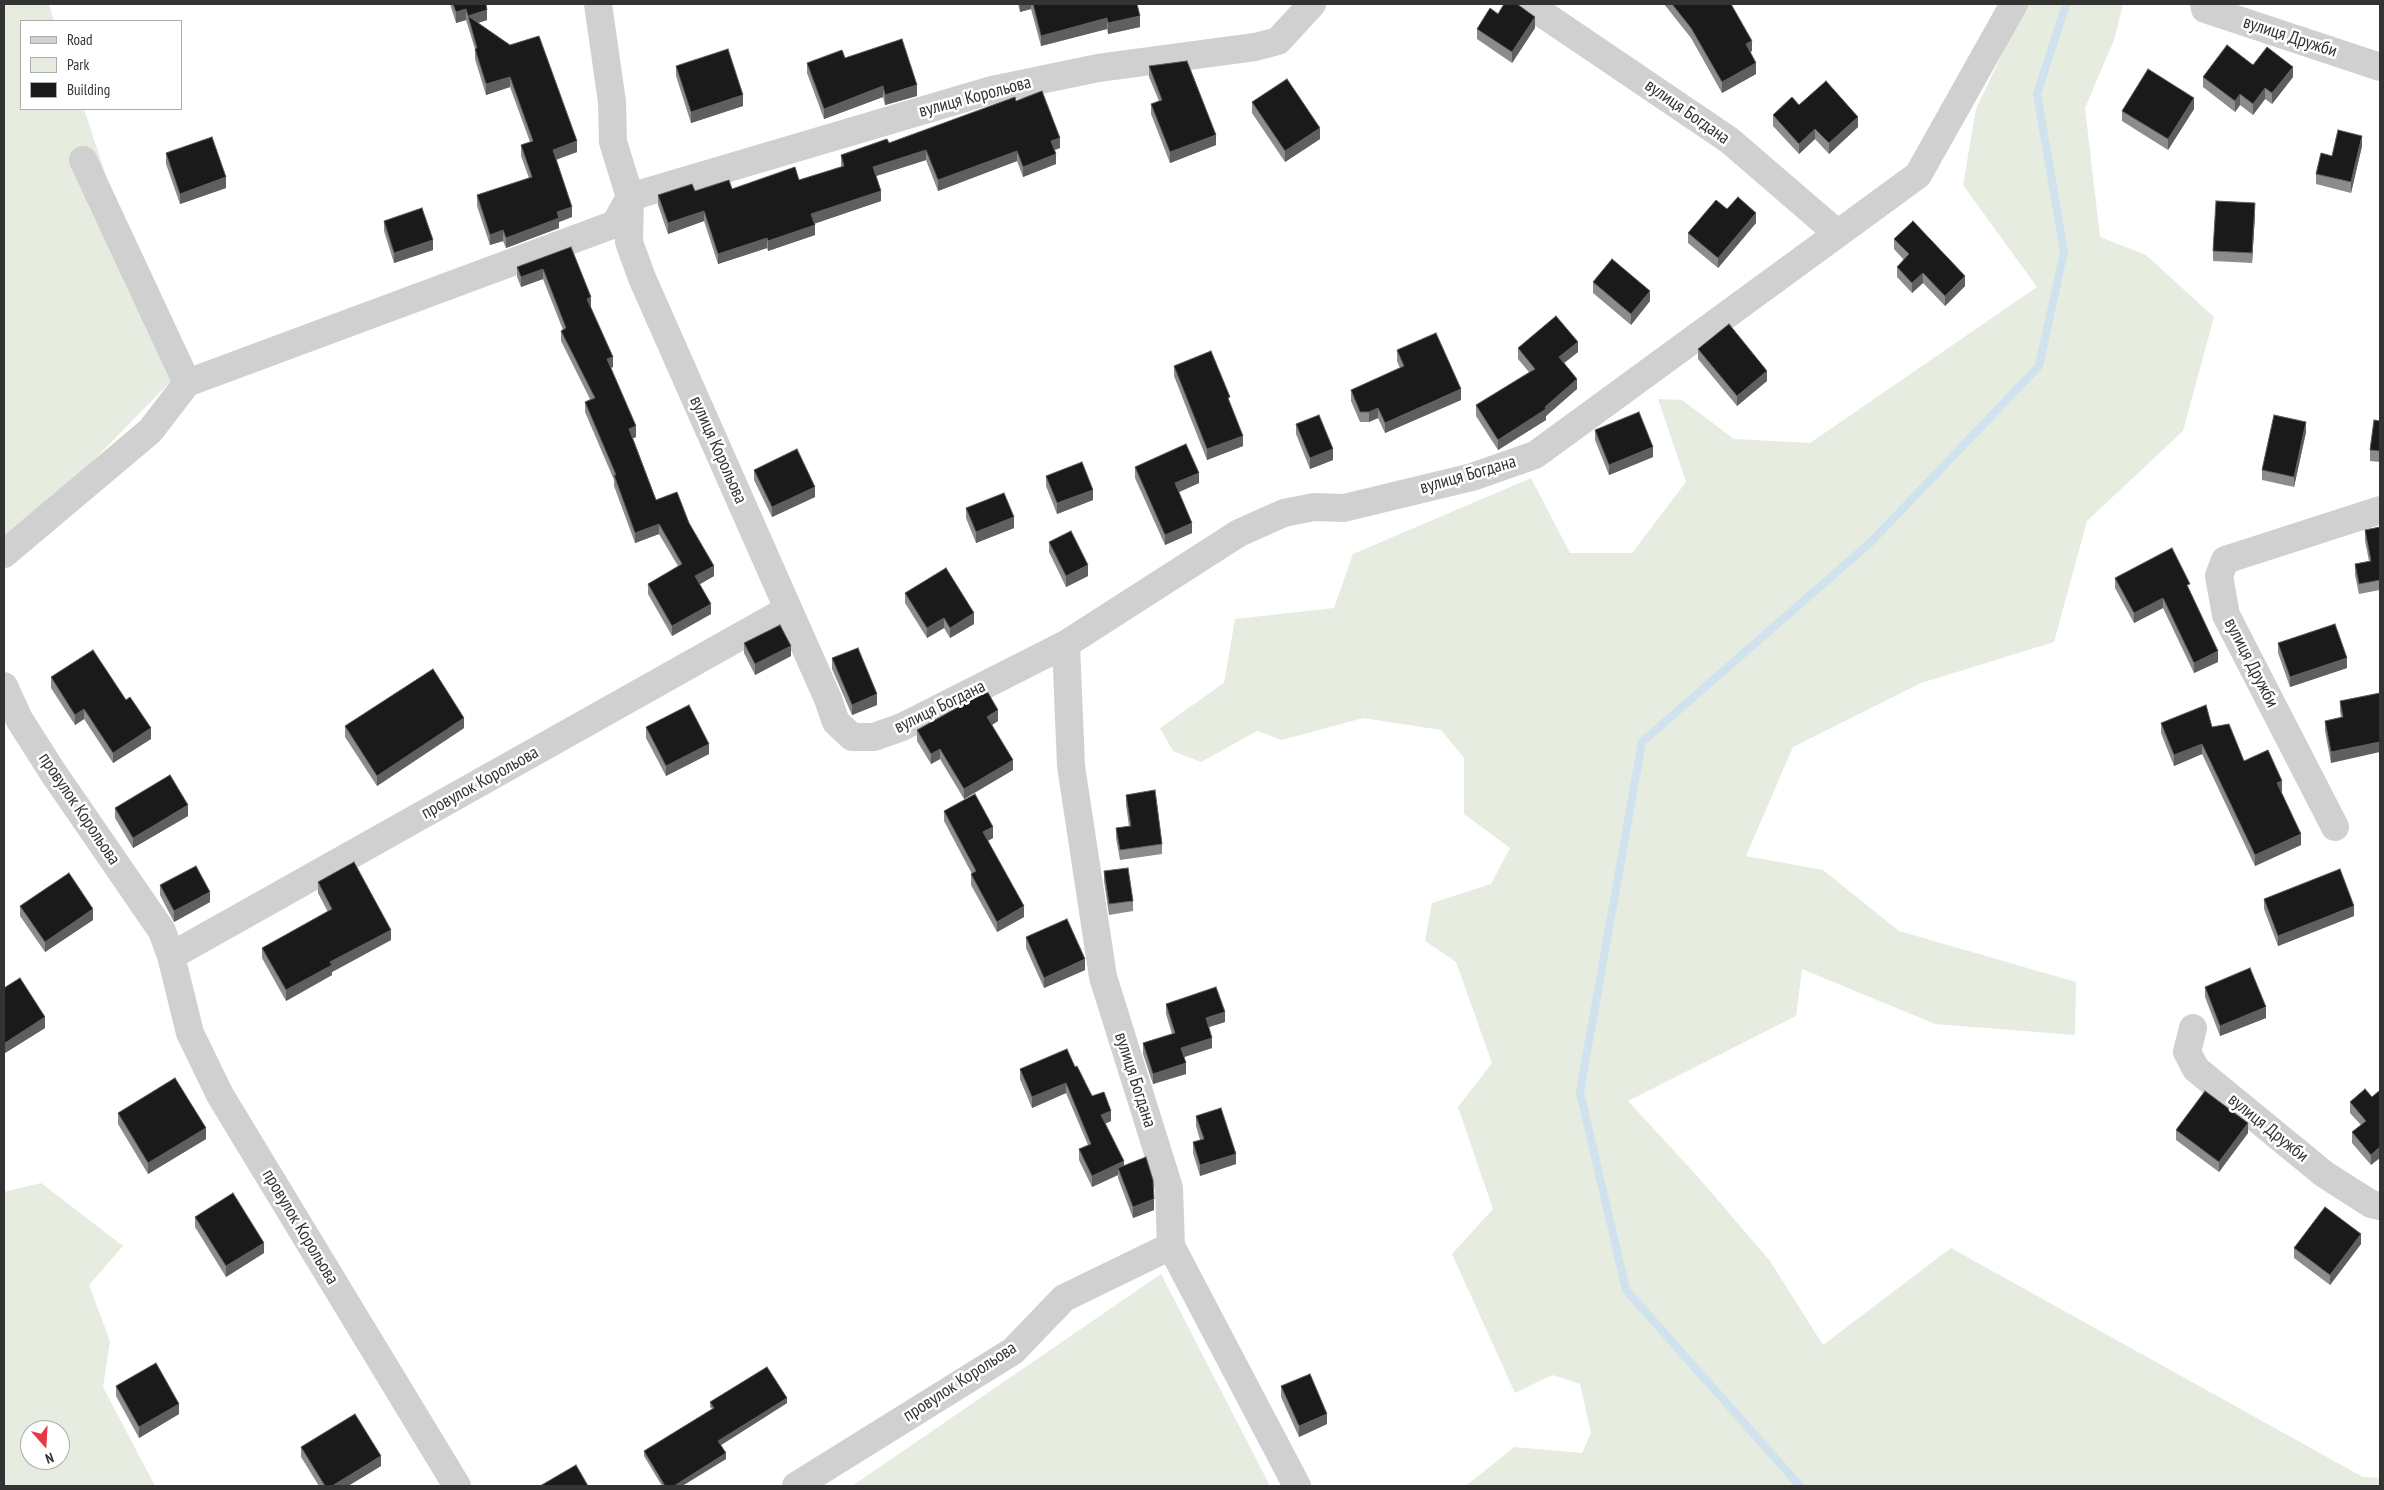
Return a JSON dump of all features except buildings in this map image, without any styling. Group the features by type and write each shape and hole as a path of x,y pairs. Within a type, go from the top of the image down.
{"street":[{"name":"вулиця Корольова","path":"598,4 612,102 613,142 630,197 628,242 828,699"},
{"name":"вулиця Корольова","path":"630,197 992,90 1098,68 1255,47 1278,41 1312,4"},
{"name":"вулиця Богдана","path":"1528,4 1729,140 1837,233"},
{"name":"вулиця Богдана","path":"828,699 836,722 852,737 874,737 902,727 1066,644 1240,533 1284,512 1314,507 1344,508 1472,477 1535,455 1918,175 2014,4"},
{"name":"вулиця Дружби","path":"2204,4 2205,9 2380,68"},
{"path":"83,160 187,383"},
{"path":"4,554 150,431 187,383 230,365 615,224 630,197"},
{"name":"вулиця Дружби","path":"2335,826 2226,616 2219,576 2225,560 2380,510"},
{"name":"провулок Корольова","path":"171,956 788,610"},
{"name":"вулиця Богдана","path":"1066,644 1071,766 1103,977 1169,1188 1171,1246 1297,1486"},
{"name":"провулок Корольова","path":"4,686 19,719 52,771 162,931 171,956 190,1033 220,1094 457,1486"},
{"name":"вулиця Дружби","path":"2193,1028 2187,1052 2196,1068 2324,1174 2370,1204 2380,1206"},
{"name":"провулок Корольова","path":"796,1486 1013,1351 1064,1298 1171,1246"}],"green space":[{"path":"4,4 49,4 54,20 20,20 20,110 84,110 173,379 4,552"},
{"path":"2026,4 2123,4 2114,40 2085,108 2100,237 2146,255 2214,317 2183,431 2087,521 2054,642 1921,683 1793,747 1746,856 1823,870 1899,931 2076,982 2075,1035 1935,1024 1802,969 1796,1016 1628,1101 1698,1177 1770,1261 1823,1345 1951,1248 2363,1477 2380,1478 2380,1486 1466,1486 1514,1447 1582,1453 1591,1433 1580,1384 1552,1375 1515,1393 1452,1254 1493,1209 1458,1107 1492,1063 1456,962 1425,941 1432,903 1491,884 1510,848 1464,814 1464,758 1441,730 1363,718 1282,740 1257,731 1201,762 1173,751 1160,728 1224,683 1235,619 1334,608 1353,554 1531,478 1570,553 1632,553 1686,482 1658,399 1682,400 1734,439 1810,443 2037,287 1963,185 1976,109"},
{"path":"41,1183 123,1246 89,1285 110,1341 103,1387 155,1486 4,1486 4,1192"},
{"path":"1161,1274 1270,1486 852,1486"}],"waterway":[{"path":"1800,1486 1626,1290 1580,1092 1642,742 1871,542 2039,366 2064,252 2037,94 2066,4"}]}
